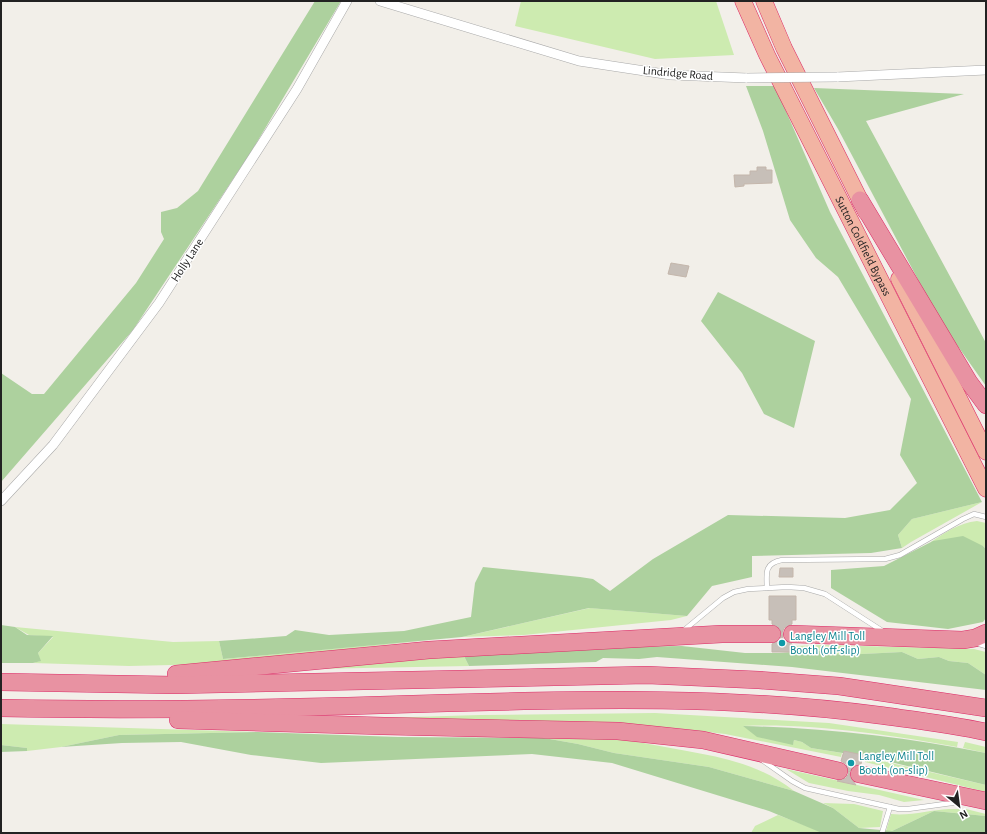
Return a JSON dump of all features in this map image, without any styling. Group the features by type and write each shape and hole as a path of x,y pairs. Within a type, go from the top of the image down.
{"highway":[{"name":"Sutton Coldfield Bypass","path":"743,1 767,56 986,489"},
{"name":"Sutton Coldfield Bypass","path":"764,1 784,48 986,452"},
{"path":"860,200 969,382 986,405"},
{"path":"792,634 963,640 975,638 986,633"},
{"path":"3,682 203,672 429,650 722,634 772,634"},
{"path":"3,682 175,685 647,675 760,680 839,686 986,708"},
{"path":"2,708 174,709 531,701 651,700 755,703 810,708 922,721 986,732"},
{"path":"2,708 182,720 384,726 592,729 695,739 839,771"},
{"path":"859,774 984,800"}],"street":[{"name":"Holly Lane","path":"1,501 53,445 159,303 297,89 347,1"},
{"name":"Lindridge Road","path":"380,1 579,61 671,75 747,78 837,77 986,70"}],"lane":[{"path":"767,588 766,573 768,567 773,562 782,560 886,559 900,555 974,514 986,517"},
{"path":"675,637 723,598 734,592 748,589 767,588 804,588 824,594 892,637"},
{"path":"963,640 986,646"},
{"path":"747,750 792,781 805,788 890,807 908,809 984,800"},
{"path":"882,833 890,807"}],"green space":[{"path":"315,1 341,1 251,152 133,330 1,482 1,373 32,394 44,394 136,283 164,239 161,232 161,212 177,208 198,191"},
{"path":"521,1 716,1 734,55 655,59 515,26"},
{"path":"746,86 775,86 830,212 982,502 912,519 898,535 902,548 871,553 752,556 752,577 712,586 687,616 589,608 462,637 223,659 219,641 286,636 295,630 329,635 404,631 471,617 475,583 483,567 593,579 610,591 653,559 728,515 845,518 890,510 917,483 900,455 911,399 838,277 816,258 790,220 763,131"},
{"path":"814,88 964,94 866,121 986,343 986,386 940,321 838,129"},
{"path":"718,292 815,341 794,428 764,414 742,373 701,321"},
{"path":"982,502 902,548 898,535 912,519"},
{"path":"977,521 986,523 986,549 983,546 931,542 947,531 970,522"},
{"path":"963,536 986,549 986,618 983,622 948,629 887,622 831,588 831,570 884,566 933,541"},
{"path":"590,608 687,616 671,620 524,635 462,637"},
{"path":"1,625 15,627 27,635 53,636 38,653 41,661 33,663 1,663"},
{"path":"15,627 173,642 219,641 223,659 428,640 214,664 129,666 33,663 40,661 38,653 53,637 29,635"},
{"path":"823,645 974,649 986,652 986,675 968,663 949,661 939,657 918,659 902,652 842,655 816,650 794,652 795,646"},
{"path":"682,646 745,653 779,653 816,650 842,655 902,652 918,659 939,657 949,661 968,663 986,675 986,690 792,667 657,657 639,659 603,658 596,662 469,666 464,656 550,648"},
{"path":"464,656 469,666 311,669 358,662"},
{"path":"655,713 829,723 958,742 957,747 905,738 823,728 795,726 743,726 793,744 794,740 802,742 811,748 842,753 841,757 725,734 674,728 345,719 480,715"},
{"path":"1,724 258,732 119,735 61,747 27,751 27,748 1,745"},
{"path":"743,726 865,734 925,742 986,753 986,785 874,758 811,748 802,742 794,740 793,745 757,737"},
{"path":"258,732 398,737 544,738 578,744 614,753 709,767 794,791 833,808 859,828 892,831 934,811 986,816 986,833 822,833 769,811 612,763 532,754 321,763 251,755 181,742 122,743 61,747 119,735"},
{"path":"544,738 592,738 621,740 716,757 757,769 782,782 794,791 709,767 614,753 578,744"},
{"path":"965,742 986,747 986,753 963,748"},
{"path":"1,745 27,748 27,751 1,752"},
{"path":"865,757 986,785 986,792 865,762"},
{"path":"786,769 924,800 904,802 879,795 848,791 809,783"},
{"path":"823,803 854,804 883,811 880,827 859,828 833,808"},
{"path":"949,809 966,809 986,814 986,816 934,811 892,831 886,831 891,814 906,814"},
{"path":"778,815 822,833 751,833 755,826"}],"building":[{"path":"757,167 766,167 766,170 772,170 772,183 744,184 744,186 735,187 734,175 750,175 750,171 757,171"},
{"path":"671,263 689,266 686,277 668,274"},
{"path":"780,568 793,568 793,577 779,577"},
{"path":"769,596 796,596 796,620 792,620 792,624 784,628 782,633 783,639 792,644 792,652 772,652 772,644 780,639 782,634 780,629 772,624 772,620 769,620"},
{"path":"844,751 863,755 861,764 856,765 849,772 850,777 856,785 837,781 846,778 849,773 846,764 841,761"}],"place":[{"name":"Langley Mill Toll Booth (off-slip)","path":"782,643"},
{"name":"Langley Mill Toll Booth (on-slip)","path":"851,763"}]}
